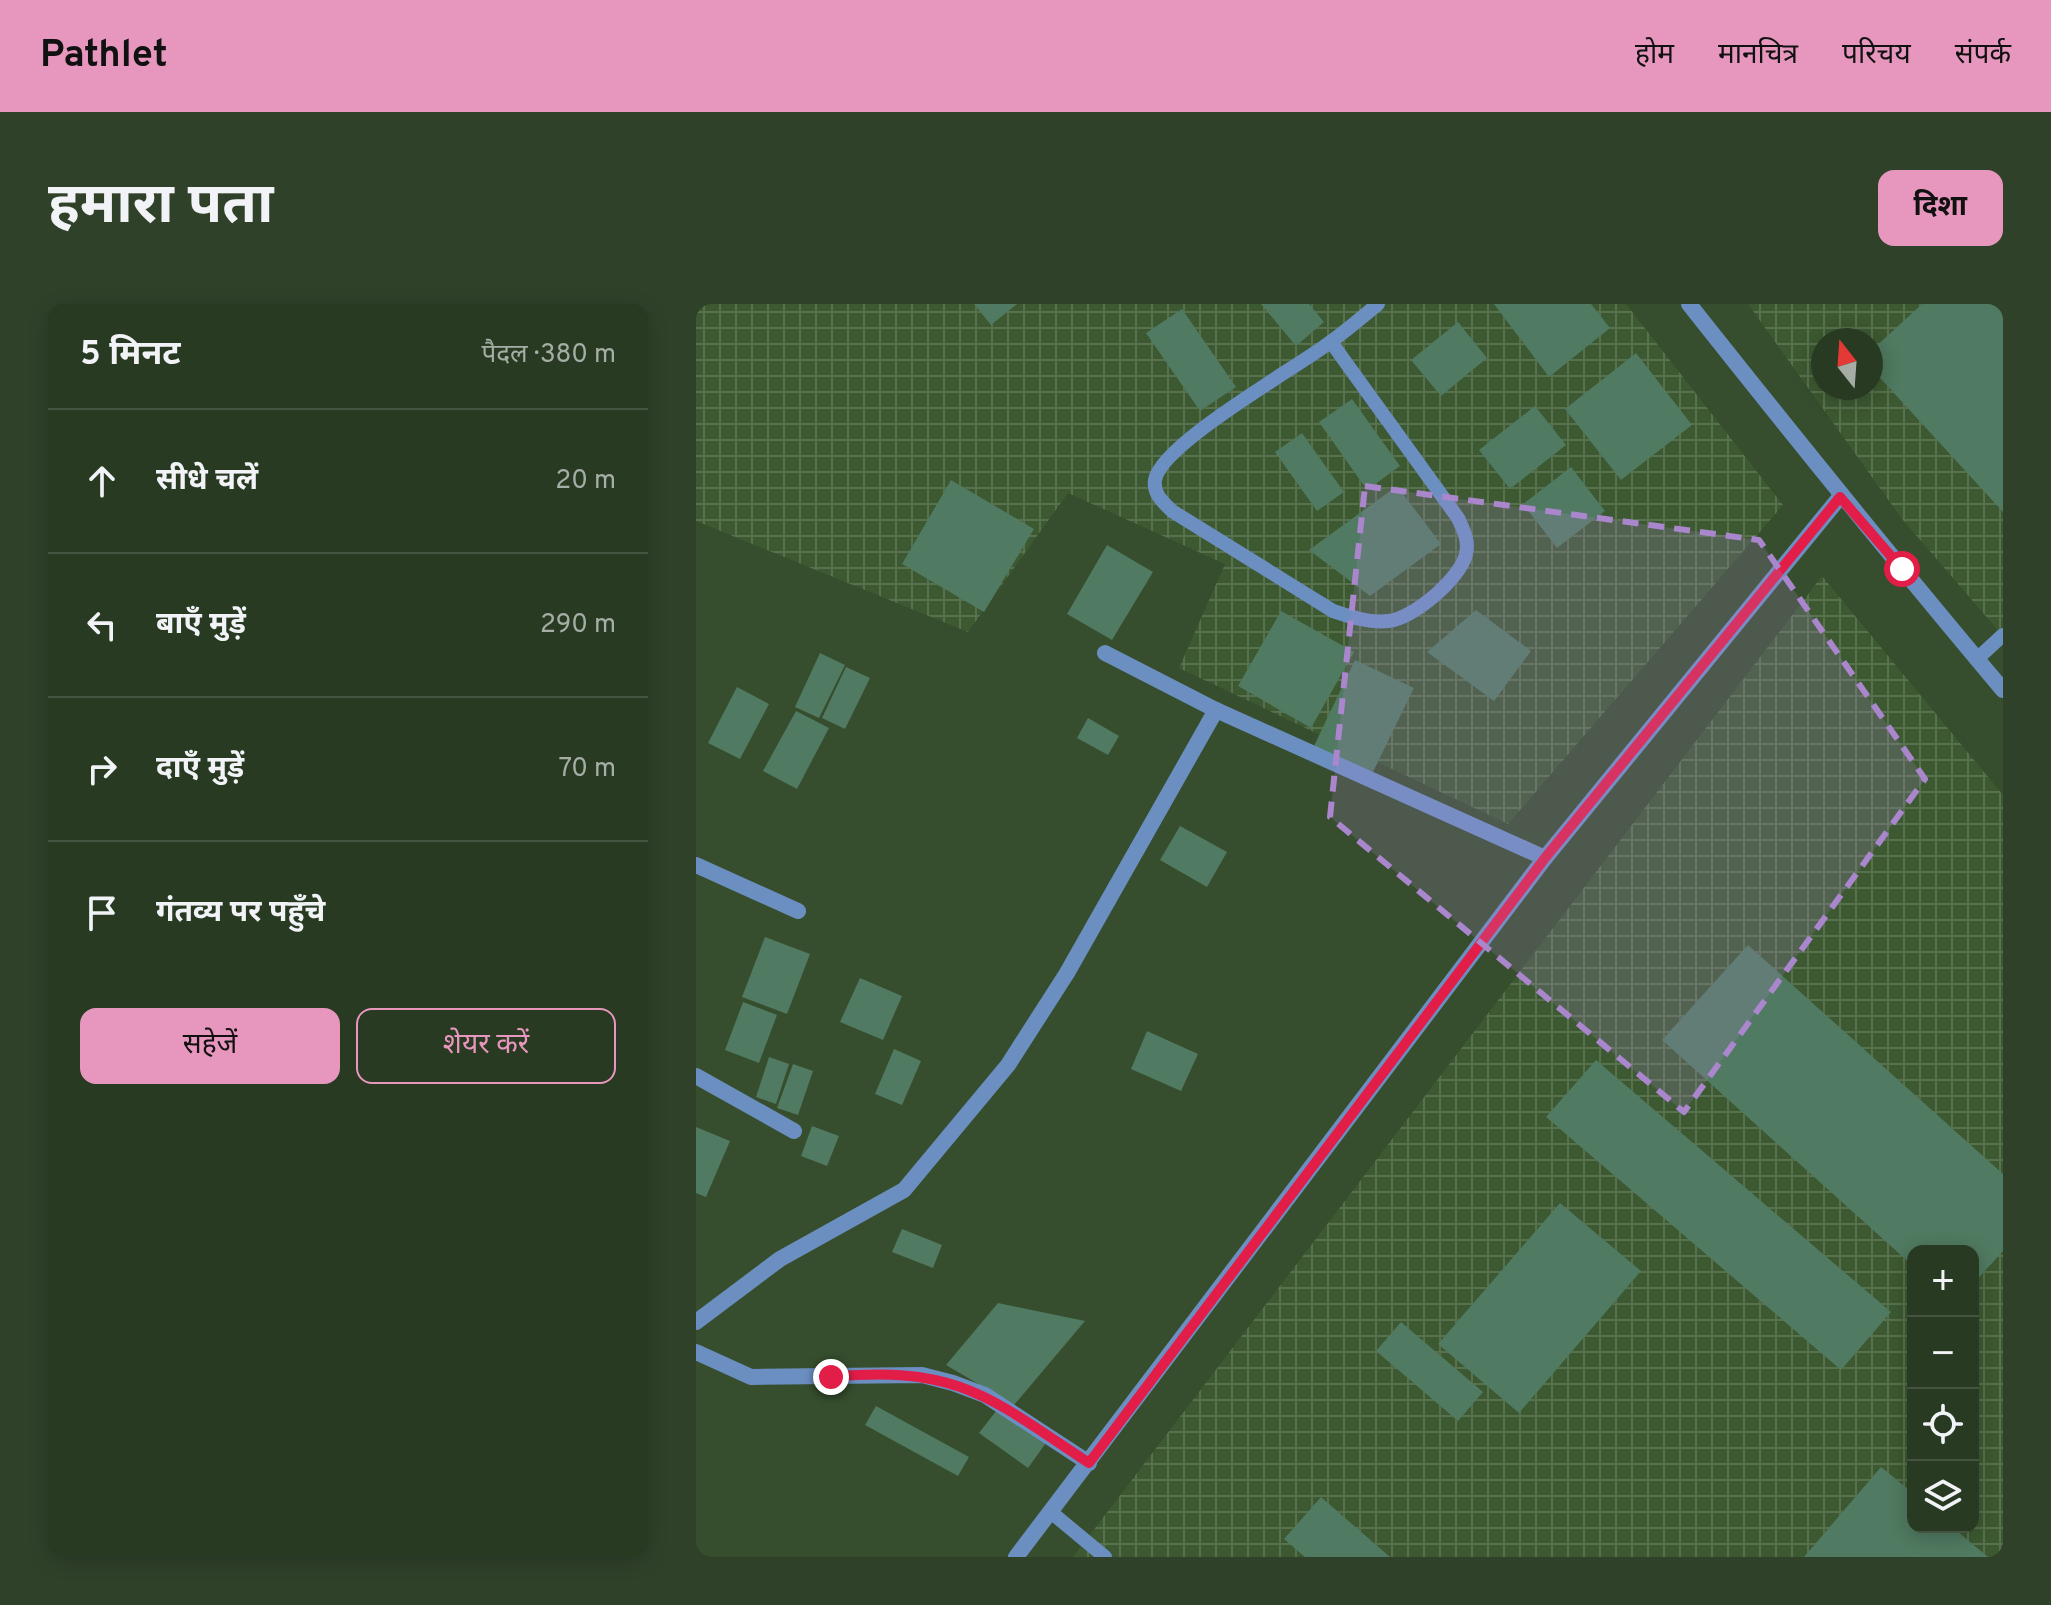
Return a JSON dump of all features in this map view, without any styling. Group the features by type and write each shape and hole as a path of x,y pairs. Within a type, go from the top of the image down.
{"street":[{"path":"1689,304 1797,437 1840,497 2003,690"},
{"path":"1016,1557 1545,858 1840,497"},
{"path":"1105,653 1216,710 1545,858"},
{"path":"696,1322 780,1259 904,1190 1008,1065 1067,973 1216,710"},
{"path":"696,865 798,911"},
{"path":"696,1076 794,1131"},
{"path":"696,1352 751,1377 793,1379 909,1374 953,1383 985,1395 1089,1463"}],"lane":[{"path":"1331,342 1458,518 1467,537 1466,555 1458,573 1429,601 1391,621 1361,620 1333,611 1172,511 1158,498 1155,481 1162,464 1184,442 1331,342 1378,304"},
{"path":"1977,659 2003,635"},
{"path":"1052,1513 1105,1557"}],"highlighted area":[{"path":"1365,486 1759,540 1925,779 1684,1112 1330,817"}],"shaded area":[{"path":"696,304 1626,304 1783,505 1508,824 1179,668 1225,564 1068,493 968,632 696,521"},
{"path":"1748,304 2003,304 2003,636 1902,519 1817,400 1883,400 1883,328 1811,328 1811,392"},
{"path":"1822,576 2003,795 2003,1557 1073,1557"}],"building":[{"path":"974,304 1017,304 991,325"},
{"path":"1261,304 1309,304 1324,322 1296,346"},
{"path":"1494,304 1591,304 1610,328 1549,377"},
{"path":"1922,304 2003,304 2003,512 1883,381 1883,340"},
{"path":"1182,309 1236,387 1200,411 1146,333"},
{"path":"1458,322 1487,358 1441,396 1411,360"},
{"path":"1636,353 1692,425 1621,480 1565,409"},
{"path":"1352,399 1400,466 1367,490 1319,422"},
{"path":"1535,406 1566,445 1510,489 1479,450"},
{"path":"1302,433 1344,492 1317,511 1275,452"},
{"path":"1571,467 1605,511 1557,548 1523,504"},
{"path":"951,480 1034,529 984,612 902,564"},
{"path":"1397,486 1441,544 1370,596 1309,550"},
{"path":"1107,545 1153,572 1112,640 1067,614"},
{"path":"1476,610 1531,651 1494,701 1427,652"},
{"path":"1281,611 1354,652 1311,728 1238,686"},
{"path":"820,653 845,665 819,718 795,707"},
{"path":"1355,660 1414,688 1372,774 1314,746"},
{"path":"846,667 870,678 845,729 822,718"},
{"path":"737,687 769,704 740,759 708,743"},
{"path":"796,711 829,728 797,789 763,771"},
{"path":"1088,718 1119,736 1108,755 1077,738"},
{"path":"1180,826 1227,852 1207,887 1160,860"},
{"path":"765,937 810,954 787,1014 742,997"},
{"path":"1748,945 2003,1174 2003,1251 1979,1277 1979,1245 1907,1245 1907,1261 1662,1040"},
{"path":"860,978 902,996 883,1040 840,1022"},
{"path":"743,1002 777,1015 759,1063 725,1050"},
{"path":"1147,1031 1198,1054 1181,1091 1131,1069"},
{"path":"894,1049 921,1061 902,1105 875,1094"},
{"path":"769,1057 789,1064 776,1104 756,1097"},
{"path":"1596,1060 1891,1312 1841,1370 1546,1117"},
{"path":"793,1064 813,1071 798,1115 777,1108"},
{"path":"812,1126 839,1136 827,1166 801,1156"},
{"path":"696,1127 730,1141 706,1197 696,1193"},
{"path":"1560,1203 1641,1271 1519,1413 1438,1344"},
{"path":"902,1229 942,1245 933,1268 892,1252"},
{"path":"998,1303 1085,1321 1014,1405 946,1365"},
{"path":"1401,1322 1483,1392 1458,1421 1376,1351"},
{"path":"876,1406 969,1457 958,1476 865,1425"},
{"path":"1000,1406 1048,1440 1028,1468 979,1433"},
{"path":"1881,1467 1907,1488 1907,1533 1959,1533 1988,1557 1804,1557"},
{"path":"1321,1497 1390,1557 1305,1557 1284,1539"}],"route":[{"path":"831,1377 870,1373 922,1375 953,1383 985,1395 1089,1463 1545,858 1840,497 1902,569"}]}
